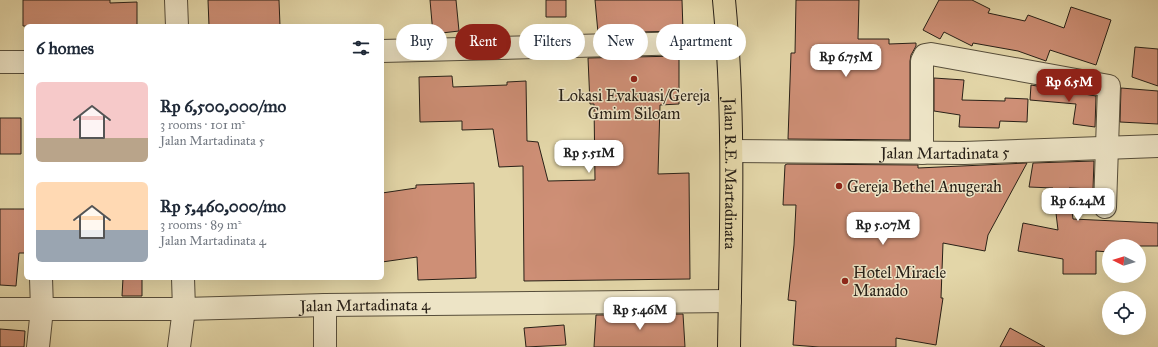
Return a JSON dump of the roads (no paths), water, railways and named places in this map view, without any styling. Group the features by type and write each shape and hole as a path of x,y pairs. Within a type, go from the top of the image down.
{"highway":[{"name":"Jalan R.E. Martadinata","path":"724,0 726,24"},
{"name":"Jalan R.E. Martadinata","path":"729,60 732,151 730,347"}],"street":[{"path":"176,0 177,24"},
{"path":"384,51 656,44"},
{"path":"922,153 922,61 925,55 931,54 1109,86 1105,207"},
{"path":"0,62 24,62"},
{"name":"Jalan Martadinata 5","path":"732,151 964,153 1158,146"},
{"path":"38,347 42,309 41,280"},
{"path":"179,347 184,310 183,280"},
{"name":"Jalan Martadinata 4","path":"0,309 184,310 325,305 730,301"},
{"path":"325,305 325,347"}],"place":[{"name":"Lokasi Evakuasi/Gereja Gmim Siloam","path":"634,79"},
{"name":"Gereja Bethel Anugerah","path":"839,186"},
{"name":"Hotel Miracle Manado","path":"845,281"}]}
